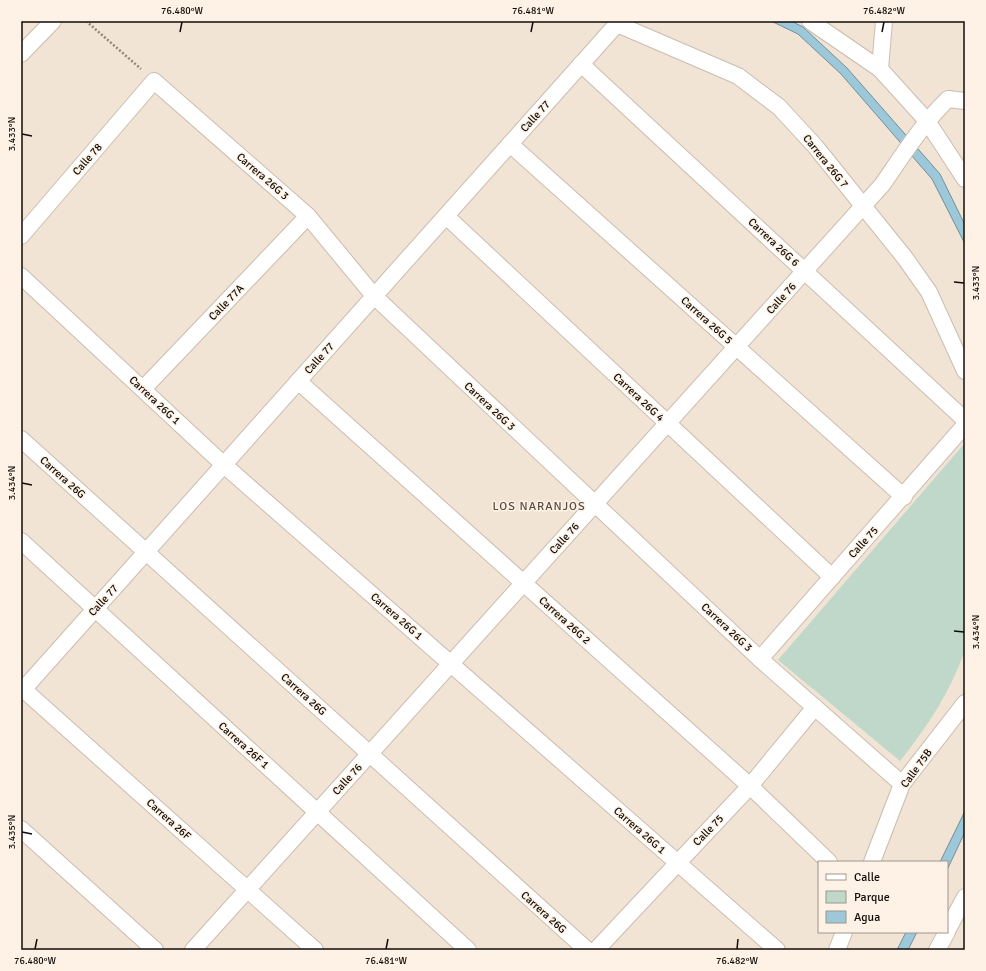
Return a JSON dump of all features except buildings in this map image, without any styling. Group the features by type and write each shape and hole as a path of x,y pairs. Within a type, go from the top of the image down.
{"street":[{"path":"21,54 53,21"},
{"path":"810,21 880,69 965,179"},
{"path":"880,69 884,21"},
{"name":"Calle 77","path":"22,691 617,24"},
{"name":"Carrera 26G 7","path":"617,24 738,76 779,107 815,146 905,258 929,292 965,371"},
{"name":"Carrera 26G 6","path":"581,64 965,420"},
{"name":"Carrera 26G 3","path":"154,81 308,216 374,296 594,505 760,658 902,784"},
{"name":"Calle 78","path":"21,236 154,81"},
{"name":"Calle 76","path":"193,950 863,207 882,185 924,125 948,99 965,101"},
{"name":"Carrera 26G 5","path":"510,144 904,496"},
{"name":"Calle 77A","path":"143,389 308,216"},
{"name":"Carrera 26G 4","path":"446,216 832,577"},
{"name":"Carrera 26G 1","path":"21,276 224,465 777,950"},
{"name":"Carrera 26G 2","path":"298,381 750,786 828,861"},
{"name":"Calle 75","path":"760,658 965,425"},
{"name":"Carrera 26G","path":"21,439 587,950"},
{"name":"Carrera 26F 1","path":"21,541 468,950"},
{"name":"Carrera 26F","path":"22,691 315,950"},
{"name":"Calle 75B","path":"872,861 902,784 965,703"},
{"name":"Calle 75","path":"596,950 750,786 815,707"},
{"path":"21,829 155,950"},
{"path":"948,930 965,897"},
{"path":"837,950 844,933"},
{"path":"937,950 946,933"}],"path":[{"path":"86,21 154,81"}],"green space":[{"path":"964,444 965,650 953,680 929,722 900,761 778,660"}],"water":[{"path":"771,21 791,21 803,27 847,68 940,174 965,225 965,244 932,179 841,74 798,34"},
{"path":"965,811 965,832 948,868 948,861 940,861"},
{"path":"906,933 916,933 908,950 897,950"}],"district":[{"name":"LOS NARANJOS","path":"539,506"}]}
